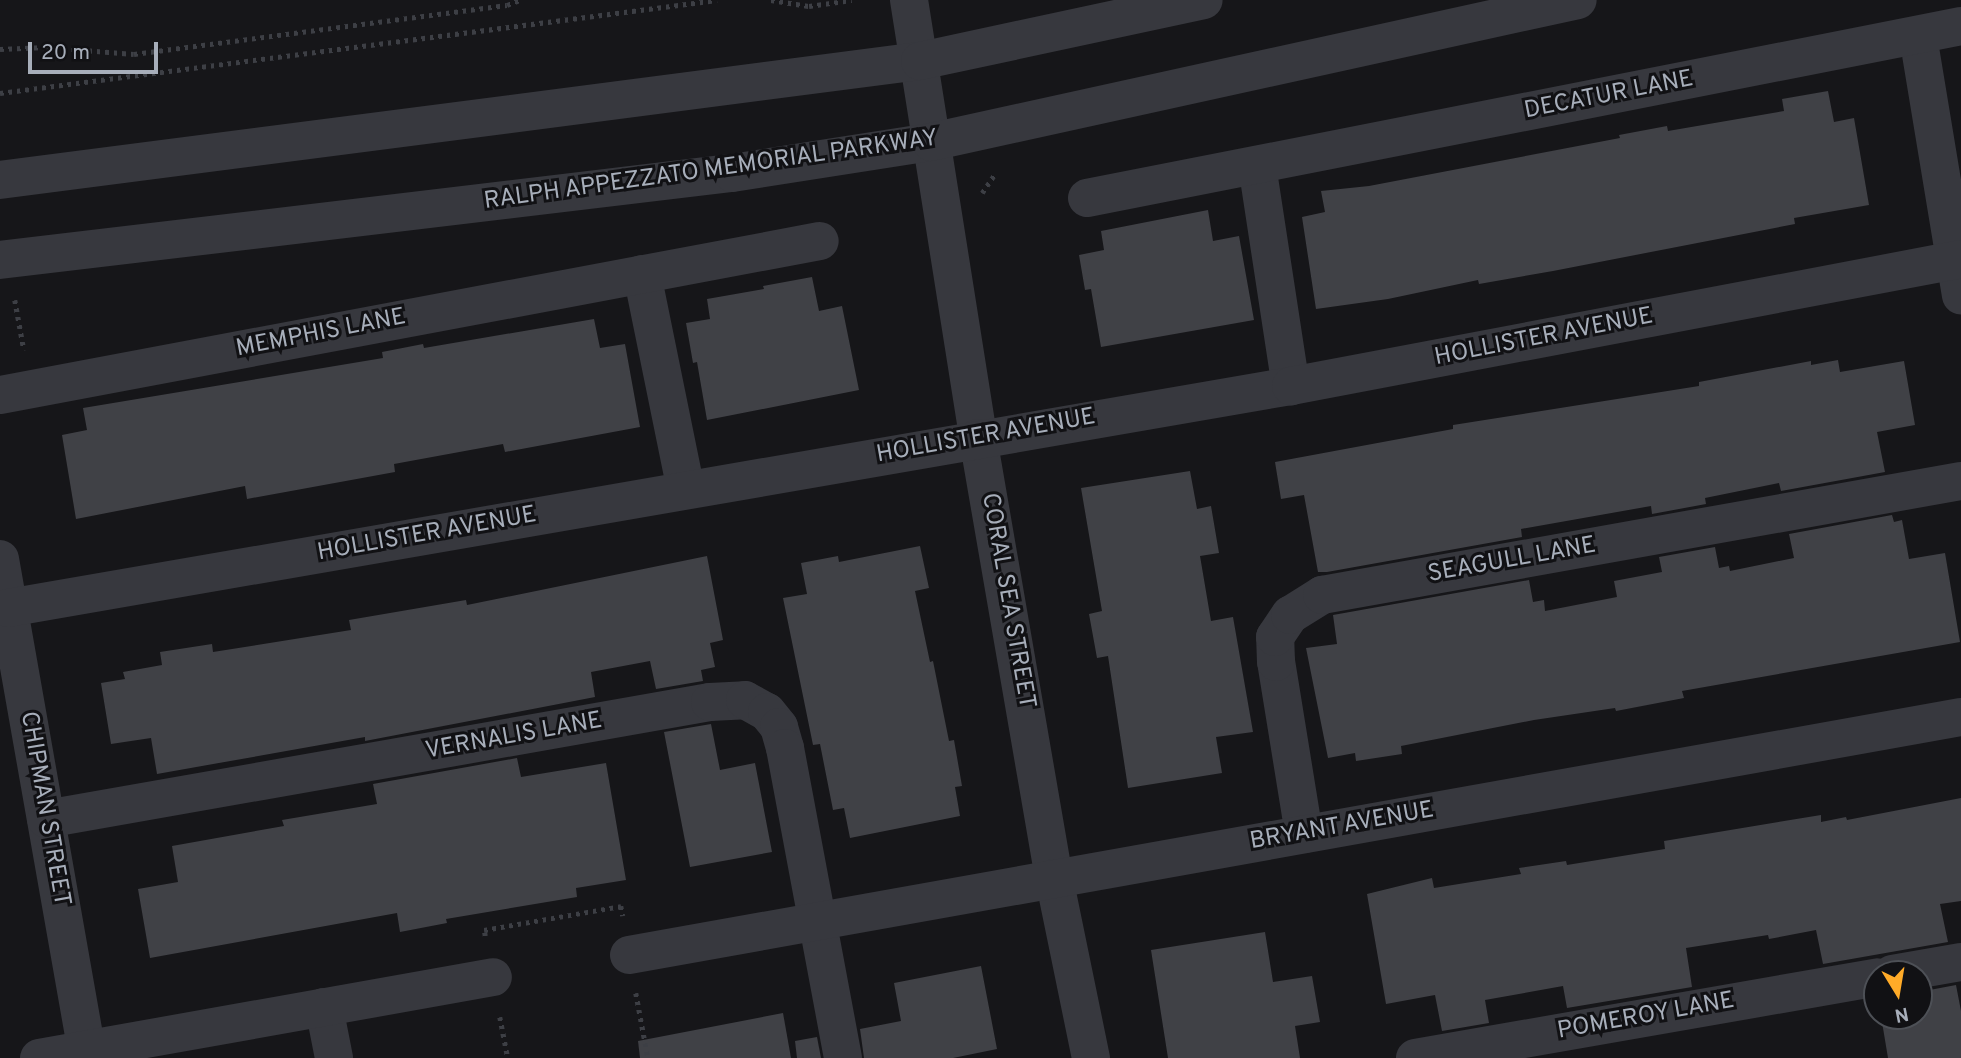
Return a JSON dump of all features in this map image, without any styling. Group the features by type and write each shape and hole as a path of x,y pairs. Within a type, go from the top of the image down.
{"street":[{"name":"CORAL SEA STREET","path":"909,0 978,438 1054,878 1090,1058"},
{"path":"0,180 920,61 1204,0"},
{"name":"RALPH APPEZZATO MEMORIAL PARKWAY","path":"4,259 732,173 931,142 1578,0"},
{"name":"DECATUR LANE","path":"1087,198 1961,26"},
{"path":"1918,36 1959,271"},
{"path":"1256,165 1291,386"},
{"name":"MEMPHIS LANE","path":"16,392 820,241"},
{"name":"HOLLISTER AVENUE","path":"8,608 978,438 1959,271"},
{"path":"642,274 685,490"},
{"name":"SEAGULL LANE","path":"1304,834 1276,662 1275,637 1290,615 1321,595 1961,481"},
{"name":"CHIPMAN STREET","path":"0,559 88,1054"},
{"name":"VERNALIS LANE","path":"46,819 710,702 746,700 766,712 779,727 843,1058"},
{"name":"BRYANT AVENUE","path":"629,955 1961,717"},
{"path":"1933,967 1961,962"},
{"path":"39,1058 88,1054 493,977"},
{"name":"POMEROY LANE","path":"1415,1058 1863,979"},
{"path":"324,1007 334,1058"}],"path":[{"path":"0,49 46,47 134,54 507,5 520,0"},
{"path":"0,93 717,0"},
{"path":"771,0 809,6 852,0"},
{"path":"982,193 995,174"},
{"path":"4,259 16,392"},
{"path":"508,1058 484,930 621,906 648,1058"}],"building":[{"path":"1828,91 1834,122 1854,118 1869,205 1794,218 1795,224 1553,271 1479,284 1478,280 1388,299 1316,309 1302,217 1325,212 1321,191 1369,186 1620,138 1619,135 1667,126 1668,131 1784,111 1782,99"},
{"path":"1208,210 1213,241 1239,236 1254,320 1101,347 1091,289 1085,290 1079,255 1104,250 1101,231"},
{"path":"812,277 819,311 842,306 859,390 707,420 697,362 693,363 686,323 710,319 707,299"},
{"path":"594,319 600,348 625,344 640,427 505,452 503,444 394,464 395,472 247,499 245,486 76,519 62,435 87,430 83,408 383,358 382,352 423,344 424,348"},
{"path":"1838,360 1840,372 1904,361 1915,425 1877,432 1885,472 1781,491 1779,483 1705,498 1706,504 1652,514 1651,506 1521,529 1522,537 1327,572 1318,572 1304,495 1281,499 1275,462 1453,429 1453,425 1699,386 1699,382 1811,361 1811,365"},
{"path":"1190,471 1197,509 1211,506 1219,553 1200,556 1211,621 1233,617 1253,732 1216,737 1222,773 1128,788 1108,656 1097,658 1089,614 1102,611 1081,488"},
{"path":"1892,515 1894,522 1902,520 1909,559 1945,553 1960,642 1682,691 1684,698 1616,711 1615,708 1534,720 1401,746 1402,754 1356,761 1355,753 1328,758 1306,648 1337,644 1333,615 1529,580 1533,602 1544,600 1545,611 1617,597 1614,581 1662,572 1659,557 1715,547 1719,568 1729,566 1730,571 1794,558 1789,534"},
{"path":"920,546 929,588 915,591 949,741 954,740 962,786 955,787 960,816 850,838 844,808 833,810 820,744 813,745 783,598 807,594 801,563 838,556 839,562"},
{"path":"707,556 723,640 710,643 715,667 701,670 703,681 656,689 650,661 591,672 595,697 365,741 365,737 157,774 151,738 111,744 101,683 125,679 123,672 162,665 160,652 212,644 213,652 351,630 349,620 466,600 467,605"},
{"path":"711,724 720,770 755,763 772,852 690,867 664,732"},
{"path":"517,758 521,777 606,763 626,880 576,888 577,897 446,919 447,923 400,932 397,913 150,958 138,889 178,882 172,846 284,826 282,820 377,804 373,784"},
{"path":"1961,798 1961,901 1940,904 1948,942 1823,964 1816,930 1769,939 1768,935 1686,948 1692,987 1567,1008 1563,986 1485,1000 1489,1023 1442,1031 1435,995 1386,1004 1367,894 1432,878 1434,888 1521,874 1519,868 1566,861 1567,865 1665,849 1664,841 1821,815 1821,822 1846,817 1847,820"},
{"path":"1265,932 1273,982 1312,976 1320,1022 1295,1026 1300,1058 1168,1058 1151,950"},
{"path":"981,966 997,1049 953,1058 864,1058 860,1029 901,1021 894,983"},
{"path":"1956,985 1961,1011 1961,1058 1888,1058 1883,1030 1933,1030 1933,989"},
{"path":"783,1013 791,1058 640,1058 638,1041"},
{"path":"817,1037 821,1058 797,1058 795,1041"}]}
